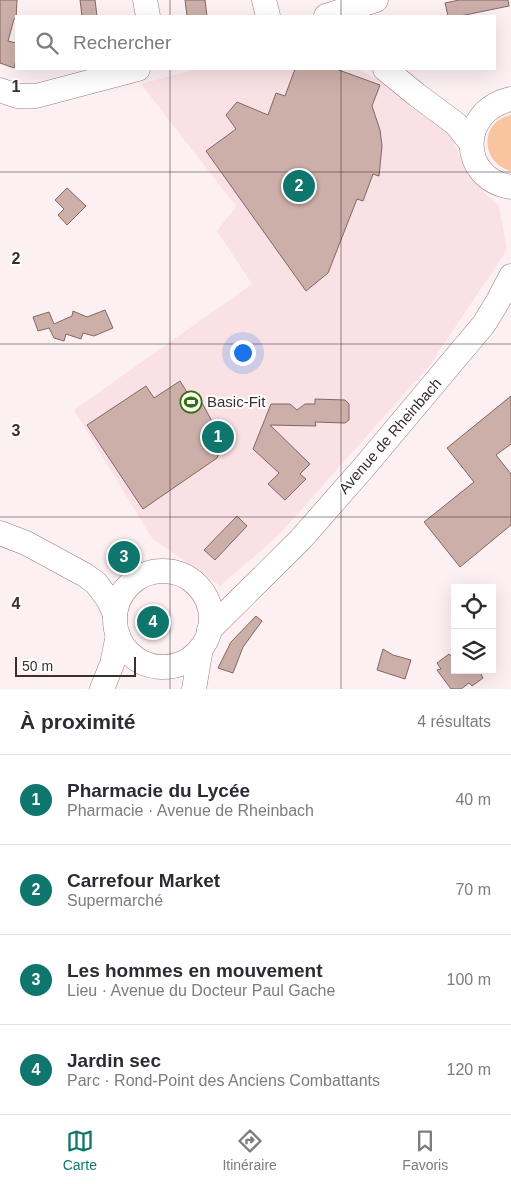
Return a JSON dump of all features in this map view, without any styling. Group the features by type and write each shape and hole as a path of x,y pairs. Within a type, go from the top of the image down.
{"street":[{"path":"145,0 148,15"},
{"path":"264,0 268,15"},
{"path":"329,15 376,0"},
{"path":"0,90 17,96 36,96 134,70"},
{"path":"386,70 456,124 472,144"},
{"path":"433,106 461,111 501,101"},
{"path":"501,101 474,127 472,144 479,168 488,178 507,191"},
{"name":"Avenue de Rheinbach","path":"205,639 253,586 300,540 465,348 484,324 511,276"},
{"path":"0,533 26,543 96,583 108,599 123,645 130,654 170,674 183,689"},
{"path":"85,575 114,579 166,571 178,573 189,579 202,592 210,610 194,689"},
{"path":"102,689 112,664 118,602 123,592 140,576"},
{"path":"202,592 230,592 244,590 253,586"},
{"path":"102,689 126,674 155,665 172,666 182,662 192,656 205,639"}],"shaded area":[{"path":"193,70 359,70 386,84 450,130 458,153 472,181 499,206 507,250 429,366 278,536 220,586 152,538 74,410 252,284 217,231 236,206 141,84"},
{"path":"511,115 511,171 501,167 493,160 487,142 493,125"}],"building":[{"path":"0,0 17,0 16,15 8,41 15,43 14,68 0,63"},
{"path":"80,0 95,0 97,15 82,15"},
{"path":"185,0 205,0 207,15 187,15"},
{"path":"459,0 508,0 509,6 465,15 448,15 445,3"},
{"path":"295,70 339,70 380,85 372,106 380,130 382,146 379,176 373,174 363,201 357,199 328,273 306,291 206,151 236,129 226,115 237,102 268,115 276,93 285,96"},
{"path":"67,188 86,206 67,225 58,215 64,209 55,200"},
{"path":"105,310 113,328 94,336 83,333 81,339 66,334 64,341 54,338 49,328 38,331 33,317 49,312 54,324 72,316 73,311 87,317"},
{"path":"180,381 195,405 201,401 214,425 211,428 222,445 217,458 143,509 87,425 146,386 154,398"},
{"path":"511,396 511,444 496,455 511,474 511,525 460,567 424,522 474,482 447,448"},
{"path":"315,399 345,400 349,404 349,420 345,423 315,422 316,426 270,425 310,464 300,474 306,479 285,500 268,484 279,473 253,449 271,404 290,404 297,410 305,404 315,404"},
{"path":"237,516 247,526 215,560 204,550"},
{"path":"256,616 262,621 243,647 233,673 218,668 231,642"},
{"path":"383,649 393,655 411,660 405,679 377,670"},
{"path":"449,654 451,656 451,674 481,674 483,678 472,686 469,683 461,689 451,689 437,670 441,669 437,663"}],"place":[{"name":"Carrefour Market","path":"299,186"},
{"name":"Basic-Fit","path":"191,402"},
{"name":"Pharmacie du Lycée","path":"218,437"},
{"name":"Les hommes en mouvement","path":"124,557"},
{"name":"Jardin sec","path":"153,622"}]}
